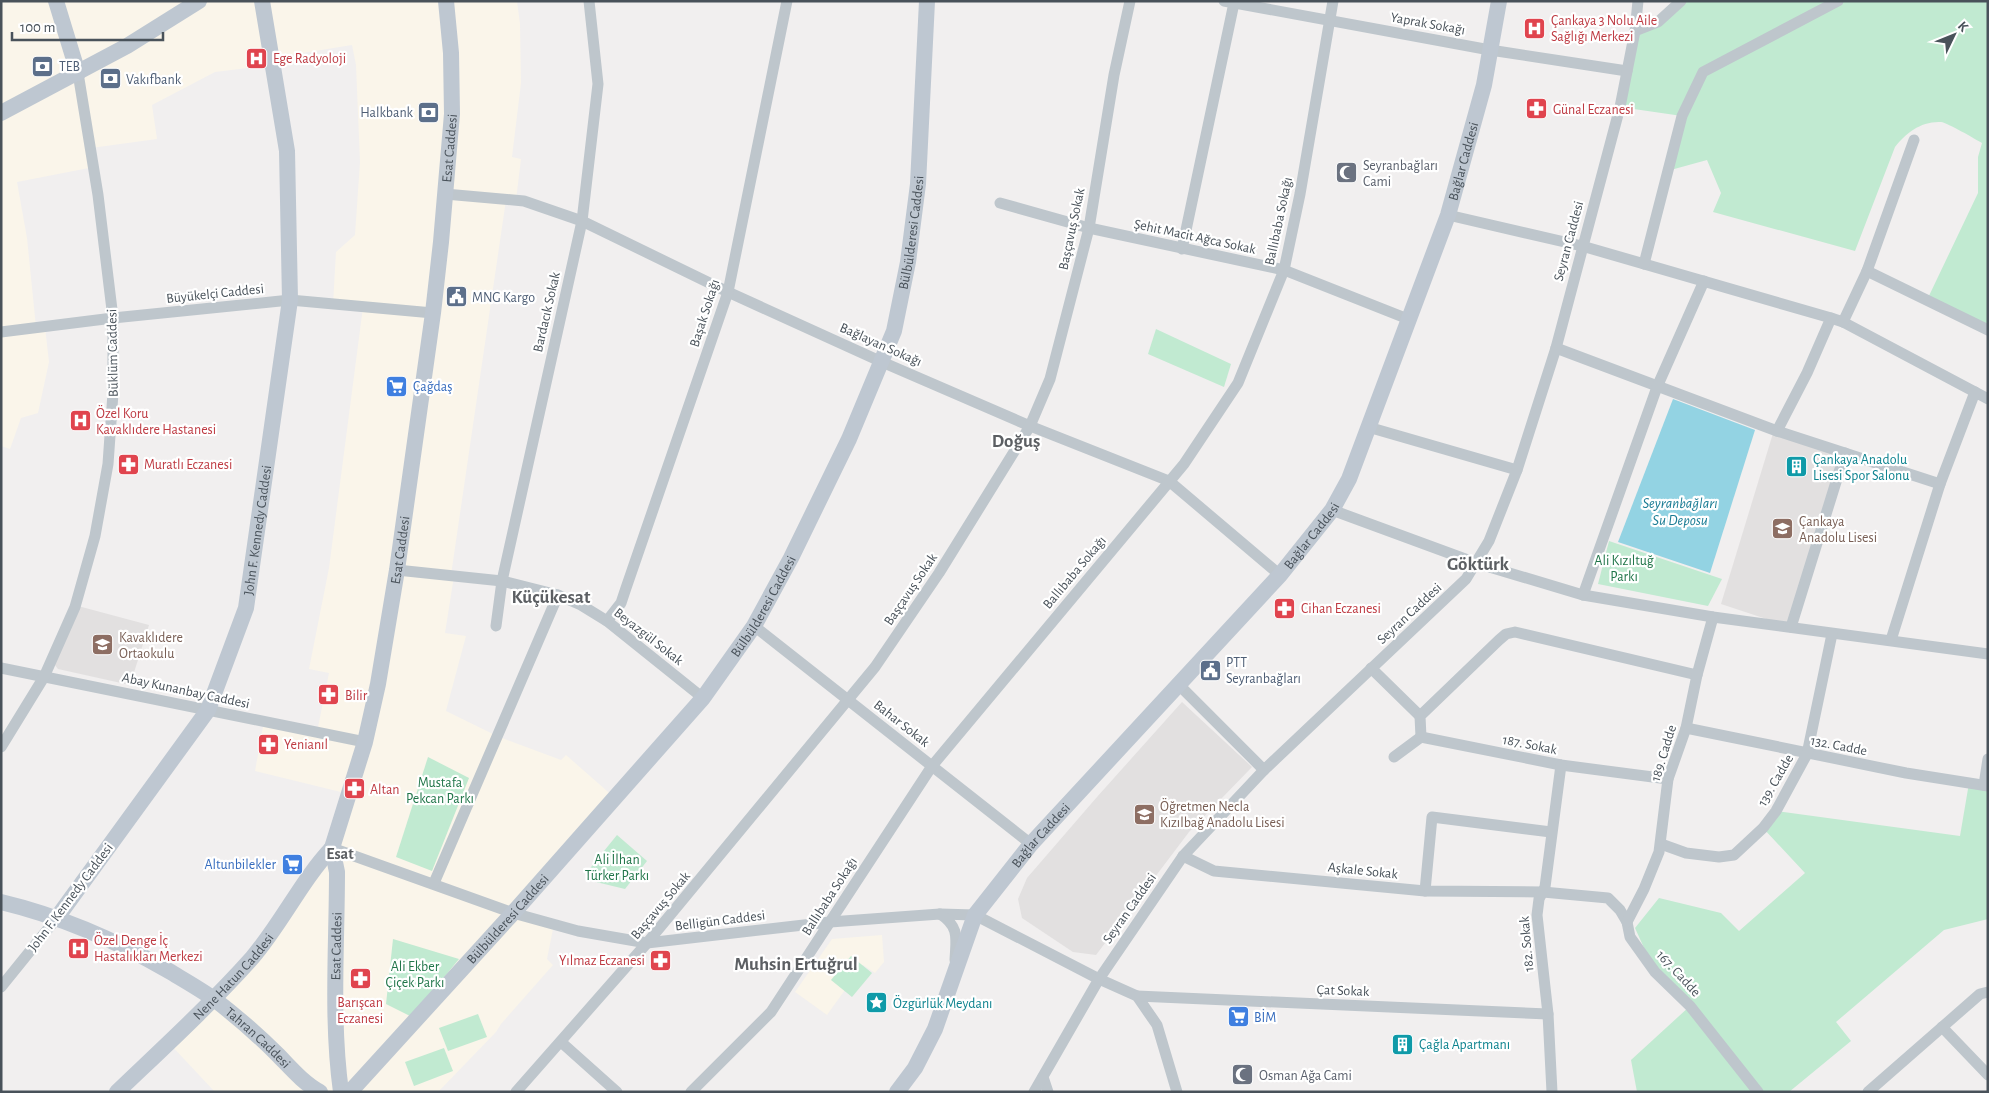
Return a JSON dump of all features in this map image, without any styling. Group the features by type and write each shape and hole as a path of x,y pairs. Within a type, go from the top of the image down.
{"main road":[{"name":"Büklüm Caddesi","path":"56,1 78,73"},
{"path":"1,113 127,46 199,1"},
{"name":"John F. Kennedy Caddesi","path":"56,919 208,710 246,608 290,300 287,151 262,1"},
{"name":"Esat Caddesi","path":"341,1092 336,1020 337,872 332,848 365,742 378,684 397,570 433,313 452,114 452,80 446,1"},
{"name":"Bülbülderesi Caddesi","path":"350,1092 513,913 703,698 754,626 791,558 850,439 894,331 908,262 918,184 927,1"},
{"name":"Bağlar Caddesi","path":"897,1092 915,1068 928,1044 938,1021 975,915 1031,844 1280,575 1332,510 1349,479 1448,216 1484,85 1499,1"},
{"name":"Nene Hatun Caddesi","path":"118,1092 214,999 272,933 316,865 332,848"},
{"name":"Tahran Caddesi","path":"1,902 56,919 128,949 191,984 214,999 320,1092"}],"street":[{"name":"Bardacık Sokak","path":"496,626 502,581 582,220 598,84 589,1"},
{"name":"Başak Sokağı","path":"607,621 621,603 728,292 787,1"},
{"name":"Başçavuş Sokak","path":"516,1092 647,944 875,668 939,573 1030,426 1050,379 1089,228 1114,75 1130,1"},
{"name":"Ballıbaba Sokağı","path":"691,1092 771,1012 932,766 1184,464 1238,383 1284,270 1300,194 1333,1"},
{"name":"Seyran Caddesi","path":"1034,1092 1099,979 1183,856 1264,770 1466,579 1489,541 1517,470 1556,348 1620,107 1638,1"},
{"path":"1634,31 1658,22 1681,1"},
{"path":"1644,264 1682,116 1703,72 1838,1"},
{"name":"Yaprak Sokağı","path":"1229,2 1490,50 1627,71"},
{"path":"1182,249 1229,2"},
{"name":"Büklüm Caddesi","path":"1,747 44,677 75,607 95,536 108,464 113,393 113,318 98,195 78,73"},
{"path":"1843,322 1867,271 1914,140"},
{"name":"Bağlayan Sokağı","path":"445,194 524,201 582,220 728,292 882,362 1030,426 1169,481 1280,575"},
{"name":"Şehit Macit Ağca Sokak","path":"1000,203 1089,228 1284,270 1408,319"},
{"path":"1448,216 1582,246 1843,322 1988,399"},
{"path":"1867,271 1988,330"},
{"path":"1583,594 1657,387 1704,281"},
{"name":"Büyükelçi Caddesi","path":"1,332 113,318 290,300 433,313"},
{"path":"1777,431 1807,373 1831,318"},
{"path":"1556,348 1777,431 1940,484"},
{"path":"1891,640 1940,484 1975,392"},
{"path":"1368,427 1517,470"},
{"path":"1791,627 1845,453"},
{"path":"1332,510 1476,563 1583,594 1713,617 1988,654"},
{"name":"Beyazgül Sokak","path":"397,570 502,581 558,595 581,605 607,621 703,698"},
{"path":"434,883 558,595"},
{"name":"189. Cadde","path":"1627,922 1644,889 1661,844 1668,778 1686,728 1697,675 1713,617"},
{"name":"Bahar Sokak","path":"754,626 1031,844"},
{"path":"1420,716 1499,640 1506,634 1515,632 1697,675"},
{"name":"139. Cadde","path":"1661,844 1686,853 1719,857 1734,855 1763,828 1776,811 1807,754 1832,634"},
{"name":"Abay Kunanbay Caddesi","path":"1,668 365,742"},
{"path":"1371,668 1420,716 1421,737 1394,757"},
{"path":"1179,685 1264,770"},
{"name":"132. Cadde","path":"1686,728 1807,754 1986,786"},
{"name":"187. Sokak","path":"1421,737 1561,765 1668,778"},
{"path":"1986,786 1988,758"},
{"name":"182. Sokak","path":"1552,1092 1548,1014 1537,915 1539,899 1543,892 1561,765"},
{"path":"1425,892 1432,817 1551,832"},
{"name":"Belligün Caddesi","path":"332,848 434,883 513,913 578,931 647,944 830,922 940,914 975,915"},
{"name":"Aşkale Sokak","path":"1183,856 1214,871 1425,892 1543,892"},
{"name":"167. Cadde","path":"1543,892 1608,898 1620,910 1627,922 1630,937 1655,972 1690,1006 1758,1092"},
{"name":"Bağlar Caddesi","path":"940,914 951,922 956,932 955,973"},
{"path":"975,915 1136,996 1157,1025 1177,1092"},
{"name":"John F. Kennedy Caddesi","path":"1,987 56,919"},
{"path":"1868,1092 1980,994 1988,992"},
{"name":"Çat Sokak","path":"1136,996 1548,1014"},
{"path":"1942,1028 1988,1075"},
{"path":"561,1042 617,1092"},
{"path":"1042,1077 1048,1092"}],"shaded area":[{"path":"1,1 517,1 520,24 521,83 512,157 521,159 516,200 506,200 451,575 454,576 445,633 466,636 446,711 497,736 561,760 566,755 615,798 513,913 554,924 547,959 553,965 496,1032 438,1092 215,1092 169,1043 214,999 316,865 349,794 255,771 264,721 317,732 329,673 309,669 329,568 363,307 333,304 336,252 355,235 360,162 356,65 352,45 272,58 273,65 215,72 152,105 157,139 91,148 94,167 17,182 27,238 36,327 45,327 49,362 38,413 21,418 10,449 1,446"},
{"name":"Çankaya Anadolu Lisesi","path":"1774,430 1845,453 1791,627 1721,604"},
{"name":"Kavaklıdere Ortaokulu","path":"78,606 149,625 130,685 58,669 55,665"},
{"name":"Öğretmen Necla Kızılbağ Anadolu Lisesi","path":"1182,702 1252,767 1189,832 1096,955 1073,952 1022,918 1018,899 1027,878"},
{"path":"882,935 884,962 875,973 863,965 827,1015 795,992 832,939"}],"green space":[{"path":"1681,1 1988,1 1988,330 1927,300 1978,193 1978,157 1982,143 1949,125 1934,122 1921,126 1904,137 1895,147 1855,251 1713,212 1721,193 1707,160 1667,171 1682,116 1620,107 1635,31"},
{"path":"1156,329 1231,364 1224,387 1148,354"},
{"name":"Ali Kızıltuğ Parkı","path":"1609,541 1722,579 1708,606 1598,584"},
{"name":"Mustafa Pekcan Parkı","path":"428,757 469,778 432,871 396,857"},
{"path":"1969,783 1988,786 1988,919 1944,930 1836,1022 1851,1041 1789,1092 1637,1092 1631,1060 1690,1006 1655,972 1635,928 1659,898 1721,913 1739,931 1805,873 1763,828 1776,811 1960,836"},
{"name":"Ali İlhan Türker Parkı","path":"617,835 647,861 625,889 596,882 587,872"},
{"name":"Ali Ekber Çiçek Parkı","path":"393,939 459,959 412,1017 386,1004"},
{"path":"851,956 872,973 852,997 831,980"},
{"path":"478,1014 487,1037 448,1051 439,1028"},
{"path":"444,1048 453,1071 414,1086 405,1062"}],"water":[{"name":"Seyranbağları Su Deposu","path":"1673,399 1755,430 1710,573 1618,542"}],"place":[{"name":"Çankaya 3 Nolu Aile Sağlığı Merkezi","path":"1535,28"},
{"name":"Ege Radyoloji","path":"257,58"},
{"name":"TEB","path":"43,66"},
{"name":"Vakıfbank","path":"110,79"},
{"name":"Günal Eczanesi","path":"1537,109"},
{"name":"Halkbank","path":"429,112"},
{"name":"Seyranbağları Cami","path":"1347,173"},
{"name":"MNG Kargo","path":"456,297"},
{"name":"Çağdaş","path":"397,386"},
{"name":"Özel Koru Kavaklıdere Hastanesi","path":"80,421"},
{"name":"Muratlı Eczanesi","path":"128,464"},
{"name":"Çankaya Anadolu Lisesi Spor Salonu","path":"1797,467"},
{"name":"Çankaya Anadolu Lisesi","path":"1783,529"},
{"name":"Cihan Eczanesi","path":"1285,608"},
{"name":"Kavaklıdere Ortaokulu","path":"103,645"},
{"name":"PTT Seyranbağları","path":"1210,670"},
{"name":"Bilir","path":"329,695"},
{"name":"Yenianıl","path":"268,744"},
{"name":"Altan","path":"354,789"},
{"name":"Öğretmen Necla Kızılbağ Anadolu Lisesi","path":"1144,814"},
{"name":"Altunbilekler","path":"292,864"},
{"name":"Özel Denge İç Hastalıkları Merkezi","path":"78,948"},
{"name":"Yılmaz Eczanesi","path":"661,960"},
{"name":"Barışcan Eczanesi","path":"360,979"},
{"name":"Özgürlük Meydanı","path":"877,1003"},
{"name":"BİM","path":"1238,1017"},
{"name":"Çağla Apartmanı","path":"1403,1044"},
{"name":"Osman Ağa Cami","path":"1243,1075"}],"district":[{"name":"Doğuş","path":"1016,440"},
{"name":"Göktürk","path":"1478,563"},
{"name":"Küçükesat","path":"551,596"},
{"name":"Esat","path":"340,853"},
{"name":"Muhsin Ertuğrul","path":"796,963"}]}
